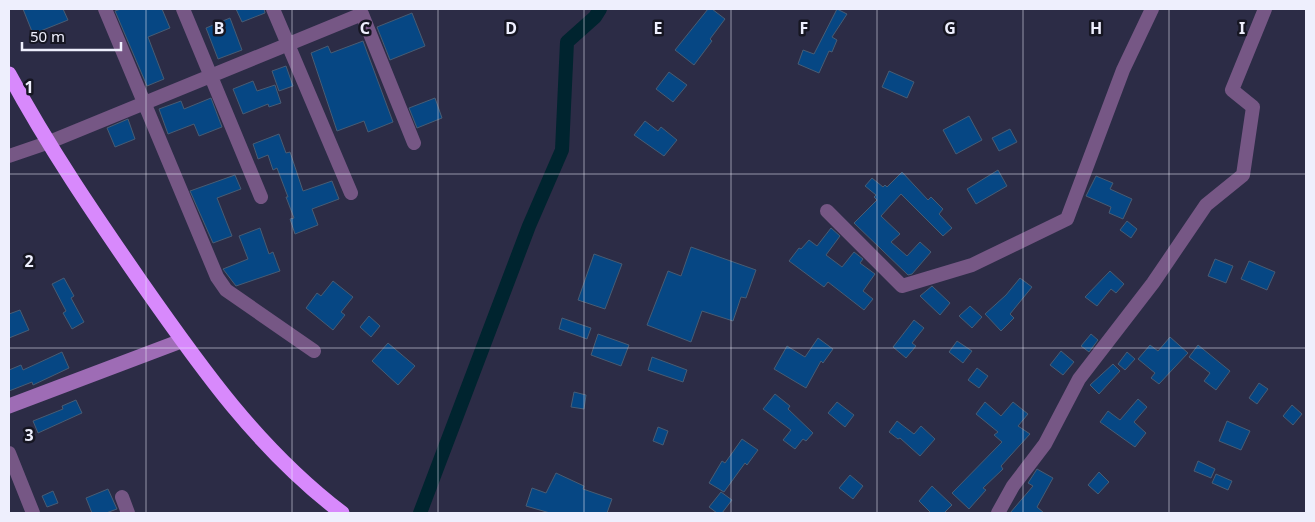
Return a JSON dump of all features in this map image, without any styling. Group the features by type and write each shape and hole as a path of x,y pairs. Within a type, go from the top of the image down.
{"highway":[{"path":"9,74 47,143 182,341 219,391 284,464 307,486 342,513"}],"street":[{"path":"105,9 217,277 226,290 314,351"},
{"path":"183,9 261,197"},
{"path":"273,9 351,193"},
{"path":"827,211 902,286 972,265 1067,219 1123,70 1152,9"},
{"path":"998,513 1013,486 1045,444 1079,379 1152,283 1206,205 1243,175 1253,107 1232,90 1265,9"},
{"path":"9,156 47,143 361,11 414,143"},
{"path":"9,406 182,341"},
{"path":"9,453 33,513"},
{"path":"122,497 128,513"}],"building":[{"path":"23,9 63,9 68,20 33,34"},
{"path":"121,9 162,9 170,28 148,37 164,79 147,86 115,11"},
{"path":"236,9 264,9 265,13 242,22"},
{"path":"708,9 712,9 725,19 710,39 712,41 694,65 675,50"},
{"path":"837,9 847,14 832,37 837,40 832,52 829,51 819,73 798,64 803,50 814,54"},
{"path":"412,13 425,46 390,60 377,27"},
{"path":"230,18 242,50 218,59 206,28"},
{"path":"363,41 393,122 368,132 364,121 337,131 311,53 328,46 331,53"},
{"path":"286,66 293,86 279,91 272,71"},
{"path":"889,71 914,82 907,98 882,87"},
{"path":"669,72 687,85 673,102 656,89"},
{"path":"253,81 257,91 275,85 281,103 269,107 268,104 243,114 233,89"},
{"path":"211,98 222,127 199,136 194,124 168,134 159,109 181,101 184,109"},
{"path":"435,98 442,118 417,128 409,108"},
{"path":"969,116 982,140 956,154 943,130"},
{"path":"128,119 135,139 115,147 107,128"},
{"path":"645,121 658,131 661,127 677,140 664,156 634,135"},
{"path":"1010,129 1017,142 999,151 992,138"},
{"path":"279,134 286,153 290,152 303,191 332,181 339,199 312,209 318,225 295,234 290,219 294,218 277,168 273,170 268,155 258,159 253,144"},
{"path":"998,170 1007,186 976,204 967,189"},
{"path":"902,172 928,200 931,197 943,209 939,214 952,228 943,236 901,194 881,216 900,234 891,242 907,256 920,242 931,252 912,274 908,275 854,223 877,200 874,197 876,195 865,186 872,178 883,187 885,185 887,187"},
{"path":"235,175 241,189 217,198 232,236 213,243 190,191"},
{"path":"1096,176 1113,183 1110,189 1132,199 1123,219 1109,213 1111,207 1086,196"},
{"path":"1127,221 1137,229 1131,238 1120,230"},
{"path":"260,228 269,254 273,252 280,271 236,286 223,269 248,259 239,236"},
{"path":"831,228 840,236 826,255 842,267 854,252 863,259 860,263 875,274 863,291 873,299 864,310 828,282 824,287 789,261 799,248 801,249 809,240 817,246"},
{"path":"691,247 756,270 746,298 741,297 733,321 702,311 691,342 647,325 668,271 681,276"},
{"path":"594,254 622,264 605,309 578,300"},
{"path":"1215,259 1233,266 1226,283 1208,276"},
{"path":"1249,261 1275,272 1267,290 1241,279"},
{"path":"1110,271 1124,284 1116,293 1111,289 1097,306 1085,297"},
{"path":"64,278 74,296 71,298 84,322 72,329 63,313 66,311 52,284"},
{"path":"1020,278 1032,287 1010,314 1014,318 1001,331 985,314 1006,295"},
{"path":"333,281 353,297 341,312 345,315 333,330 306,308 317,293 321,296"},
{"path":"932,286 950,303 940,315 920,296"},
{"path":"970,306 982,317 972,328 959,316"},
{"path":"20,310 29,330 9,338 9,314"},
{"path":"369,316 380,326 371,337 360,327"},
{"path":"562,318 591,328 587,339 559,329"},
{"path":"914,320 924,328 912,343 916,346 906,358 893,347"},
{"path":"598,334 629,345 621,366 591,355"},
{"path":"1091,334 1098,340 1089,352 1081,346"},
{"path":"1170,337 1188,353 1159,384 1151,378 1155,373 1138,359 1150,345 1158,351"},
{"path":"818,338 833,349 823,363 821,361 806,388 774,369 787,346 805,357"},
{"path":"957,341 972,351 963,363 949,352"},
{"path":"388,343 415,366 398,385 372,361"},
{"path":"1198,345 1230,371 1216,390 1204,381 1210,373 1189,357"},
{"path":"1061,351 1074,362 1063,375 1050,365"},
{"path":"62,352 69,368 33,385 32,382 9,391 9,370 21,365 23,370"},
{"path":"1127,352 1135,359 1125,370 1118,364"},
{"path":"652,357 687,370 683,382 648,370"},
{"path":"1113,364 1120,371 1099,394 1090,385"},
{"path":"977,368 988,376 979,388 968,380"},
{"path":"1259,383 1268,389 1257,404 1249,398"},
{"path":"574,392 586,395 584,409 571,407"},
{"path":"775,394 790,406 788,409 813,433 806,441 803,439 795,449 783,440 791,430 763,409"},
{"path":"1138,399 1147,407 1134,422 1146,433 1135,447 1100,422 1108,411 1120,420"},
{"path":"76,400 82,413 38,433 33,421 63,409 62,406"},
{"path":"837,402 854,415 845,427 828,413"},
{"path":"985,402 1001,416 1013,402 1028,414 1018,426 1030,434 1001,466 1003,469 983,488 986,490 969,509 952,493 1002,442 994,435 998,432 976,414"},
{"path":"1292,405 1302,414 1293,425 1283,416"},
{"path":"897,421 914,434 921,426 935,439 920,456 900,438 898,439 889,432"},
{"path":"1227,421 1250,431 1241,450 1219,441"},
{"path":"658,427 668,431 663,445 653,441"},
{"path":"742,439 758,450 747,465 745,463 724,492 709,483 722,461 725,463"},
{"path":"1198,461 1215,469 1211,478 1194,471"},
{"path":"1037,469 1053,478 1037,507 1044,513 1010,513 1033,486 1028,483"},
{"path":"1099,472 1109,482 1098,494 1088,485"},
{"path":"556,473 584,486 583,489 612,499 607,513 550,513 526,506 532,488 546,493"},
{"path":"1216,474 1232,481 1228,490 1212,483"},
{"path":"850,475 863,486 853,499 839,488"},
{"path":"932,486 952,505 944,513 931,513 919,501"},
{"path":"108,489 117,509 106,513 92,513 86,498"},
{"path":"53,491 58,503 47,507 42,496"},
{"path":"721,492 732,500 722,513 717,513 709,507"}],"waterway":[{"path":"420,513 529,226 562,150 567,42 595,17 600,9"}]}
